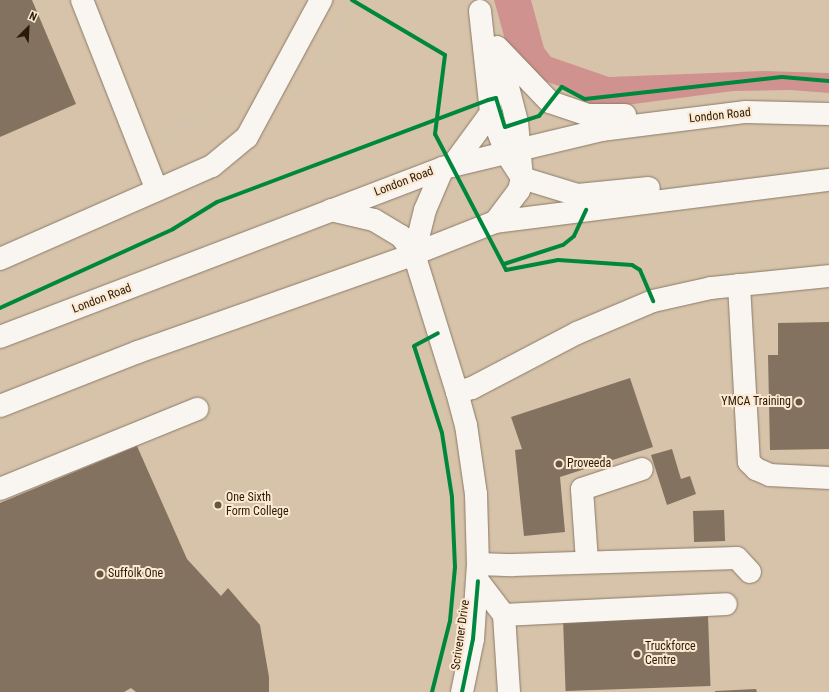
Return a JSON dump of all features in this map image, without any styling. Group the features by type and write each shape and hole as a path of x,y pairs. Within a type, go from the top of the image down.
{"main road":[{"path":"82,0 157,190"},
{"path":"0,259 212,166 247,137 321,0"},
{"path":"478,6 497,47 508,78 513,151"},
{"path":"478,6 491,113 513,151 522,178 519,190 495,222"},
{"path":"497,47 550,102 588,115 744,113"},
{"path":"414,254 425,210 447,167 491,113"},
{"name":"London Road","path":"0,337 447,167 601,130 744,113 829,114"},
{"path":"522,178 578,195 773,174 829,176"},
{"path":"0,406 138,352 414,254 495,222 829,180"},
{"path":"331,210 374,220 386,225 401,236 414,254"},
{"name":"Scrivener Drive","path":"414,254 457,392 466,426 476,494 478,572 473,640 462,692"},
{"path":"457,392 472,388 620,313 654,301 739,285 829,276"},
{"path":"739,285 749,462 756,469 770,475 829,478"},
{"path":"0,489 197,409"},
{"path":"587,562 582,489 642,469"},
{"path":"478,572 512,565 737,558 750,572"},
{"name":"Scrivener Drive","path":"478,572 504,615"},
{"path":"508,691 504,615 726,604"}],"path":[{"path":"352,0 360,5"}],"shaded area":[{"path":"494,0 531,0 544,48 551,57 609,77 764,71 829,73 829,93 791,90 733,91 595,109 562,87 542,80 529,64 511,61"}],"building":[{"path":"0,0 32,0 76,104 0,137"},
{"name":"YMCA Training","path":"829,322 829,449 770,450 768,355 778,355 778,323"},
{"name":"Proveeda","path":"630,378 653,447 560,477 565,532 524,536 515,450 522,449 511,417"},
{"name":"Suffolk One","path":"137,446 187,559 221,596 228,588 260,625 269,677 269,692 136,692 131,688 124,692 0,692 0,503"},
{"path":"672,449 681,479 690,476 696,494 667,505 651,455"},
{"path":"724,510 725,541 694,542 693,511"},
{"name":"Truckforce Centre","path":"708,615 710,686 566,691 563,620"},
{"path":"756,689 757,692 715,692 715,691"}],"cycle path":[{"path":"352,0 445,55 435,134 506,270 558,260 632,265 640,270 653,301"},
{"path":"0,308 173,229 217,202 488,100 496,98 505,127 539,116 562,87 585,99 782,77 829,81"},
{"path":"504,264 563,245 574,236 586,210"},
{"path":"432,692 450,621 455,567 452,497 442,433 414,346 438,333"},
{"path":"462,692 473,639 478,581"}],"place":[{"name":"YMCA Training","path":"799,402"},
{"name":"Proveeda","path":"559,464"},
{"name":"One Sixth Form College","path":"218,505"},
{"name":"Suffolk One","path":"100,574"},
{"name":"Truckforce Centre","path":"637,654"}]}
